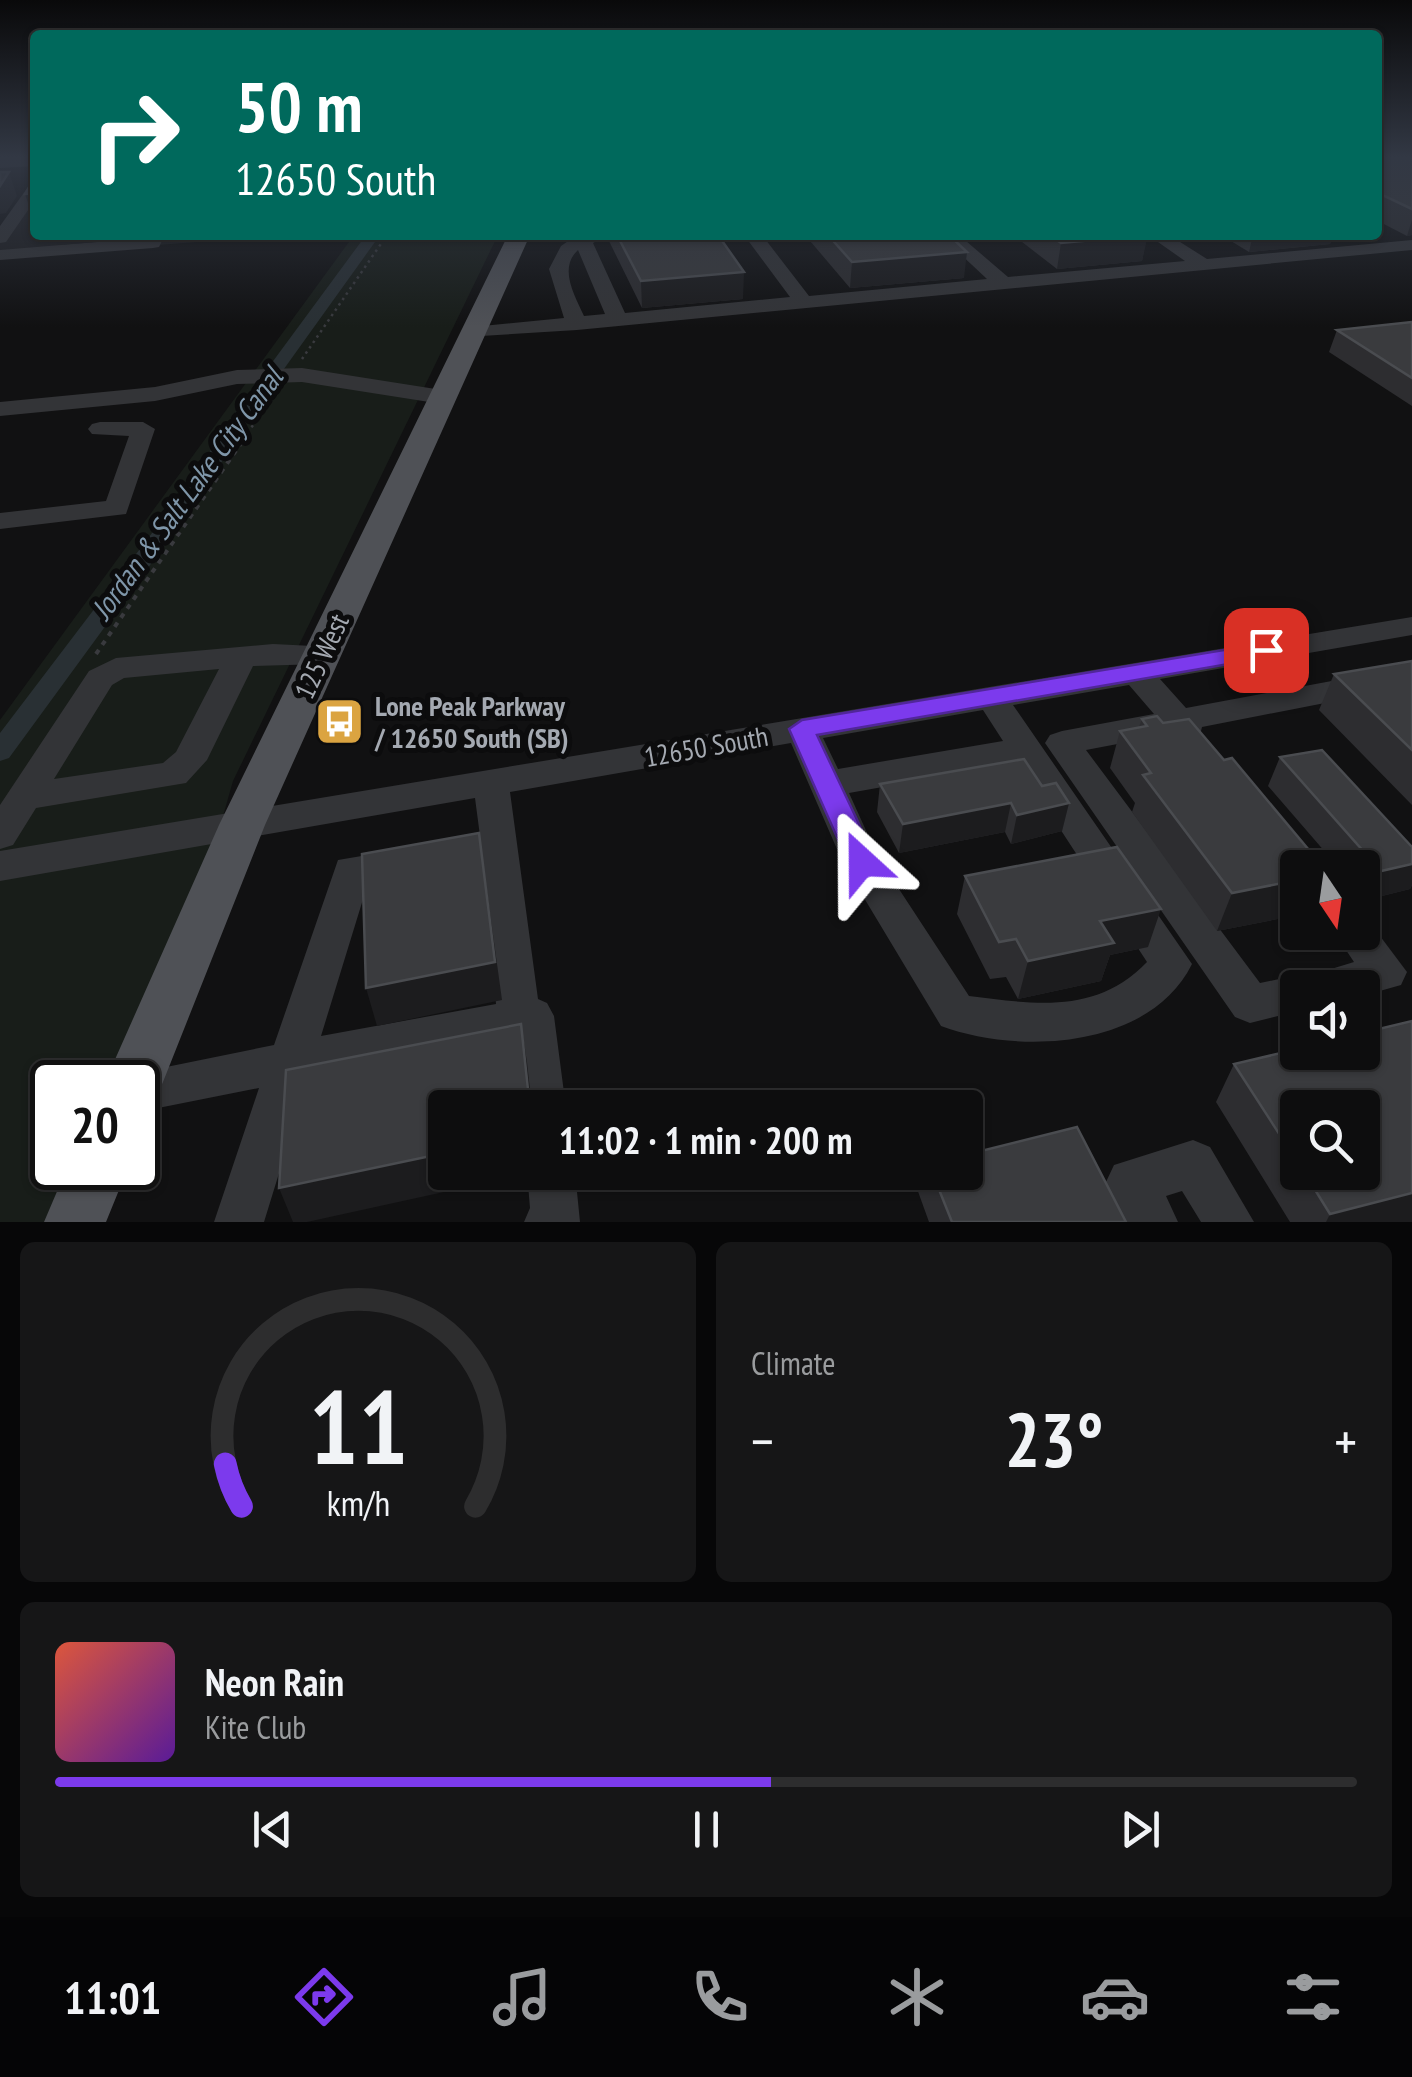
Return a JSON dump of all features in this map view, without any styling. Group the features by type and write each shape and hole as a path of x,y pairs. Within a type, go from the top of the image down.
{"main road":[{"name":"125 West","path":"143,1060 242,825 516,240"},
{"path":"75,1222 89,1190"}],"street":[{"path":"0,255 154,240"},
{"path":"577,324 558,275 564,249 584,240"},
{"path":"591,240 618,320"},
{"path":"757,240 804,302"},
{"path":"955,240 1004,284"},
{"path":"1165,240 1204,265"},
{"path":"472,334 1204,265 1372,242 1406,246"},
{"path":"1007,258 1034,281"},
{"path":"0,409 155,394 254,377 298,375 442,398"},
{"path":"0,521 117,508 143,429 100,429"},
{"name":"12650 South","path":"0,866 1412,626"},
{"path":"0,835 95,671 135,664 322,654"},
{"path":"24,797 173,774 190,760 240,659"},
{"path":"1137,673 1204,750"},
{"path":"1280,997 1250,1004 1062,743 1412,676"},
{"path":"802,729 862,862 956,1014 1050,1024 1117,1012 1154,986 1171,964 990,697"},
{"path":"826,784 1024,750"},
{"path":"491,783 519,1019"},
{"path":"239,1222 352,872 500,848"},
{"path":"1368,950 1386,972 1380,973"},
{"path":"160,1087 532,1016 541,1090"},
{"path":"1153,1222 1131,1182 1193,1164 1228,1222"},
{"path":"549,1222 556,1220 552,1190"}],"path":[{"path":"95,671 280,388 298,375 302,358 384,240"}],"shaded area":[{"path":"19,213 30,213 30,240 224,240 0,257 0,240"},
{"path":"350,240 496,240 233,781 202,890 125,1060 30,1060 30,1190 66,1190 51,1222 0,1222 0,720"}],"building":[{"path":"620,240 722,240 744,272 641,281"},
{"path":"832,240 954,240 967,252 852,262"},
{"path":"1412,322 1412,378 1337,330"},
{"path":"1412,661 1412,750 1334,674"},
{"path":"1157,716 1163,723 1189,719 1224,760 1232,758 1309,850 1280,850 1280,884 1232,893 1143,775 1151,773 1120,731 1147,726 1142,719"},
{"path":"1322,750 1412,847 1412,864 1381,871 1380,850 1362,850 1280,757"},
{"path":"1024,759 1042,786 1056,783 1069,803 1017,815 1011,803 903,824 880,784"},
{"path":"479,833 495,962 366,988 362,854"},
{"path":"1117,847 1161,909 1100,921 1114,943 1028,961 1016,939 999,942 965,876"},
{"path":"1412,1021 1412,1193 1330,1214 1315,1190 1380,1190 1380,1090 1280,1090 1280,1135 1234,1064 1280,1053 1280,1070 1380,1070 1380,1029"},
{"path":"521,1024 528,1090 428,1090 428,1157 279,1188 286,1070"},
{"path":"1077,1127 1126,1222 952,1222 939,1190 983,1190 983,1150"}],"waterway":[{"name":"Jordan & Salt Lake City Canal","path":"0,752 192,494 243,414 369,240"}],"place":[{"name":"Lone Peak Parkway / 12650 South (SB)","path":"340,721"}],"route":[{"path":"862,862 802,729 1266,650"}]}
